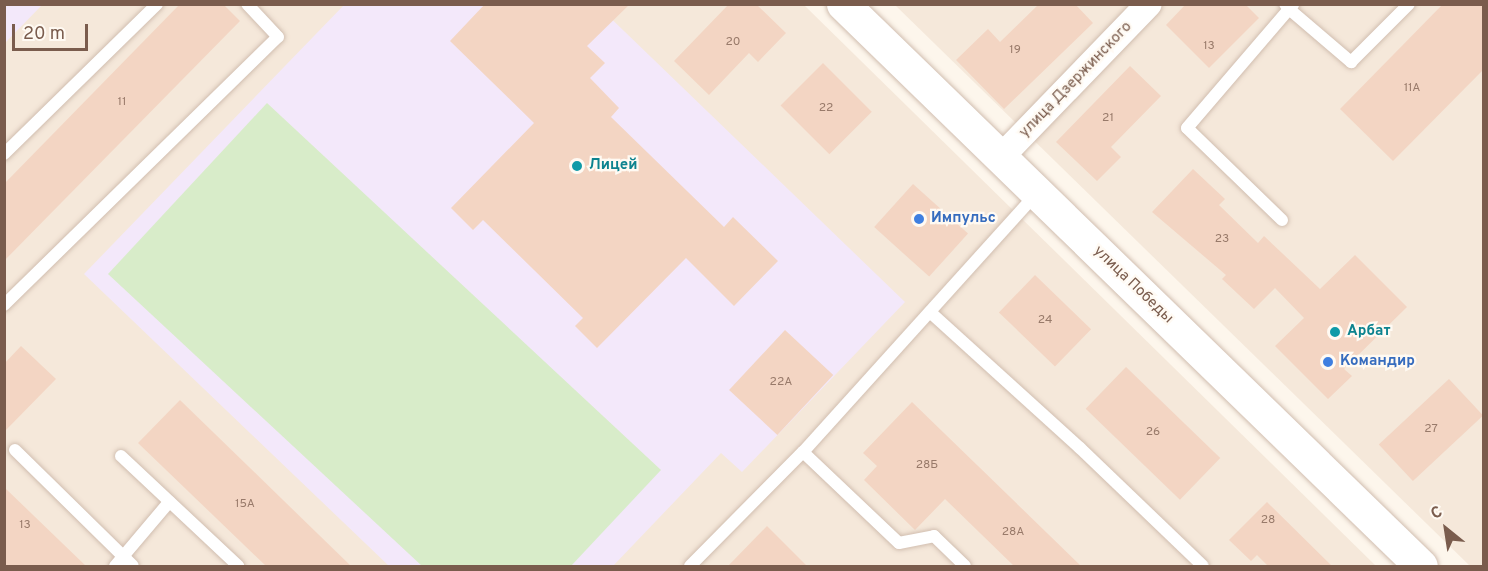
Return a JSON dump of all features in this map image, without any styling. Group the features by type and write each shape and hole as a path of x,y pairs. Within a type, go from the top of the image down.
{"street":[{"name":"улица Победы","path":"843,4 1002,156 1421,567"},
{"name":"улица Дзержинского","path":"1002,156 1149,4"}],"lane":[{"path":"4,154 157,4"},
{"path":"4,305 278,37 247,4"},
{"path":"1282,220 1187,128 1289,6 1352,62 1408,4"},
{"path":"690,567 803,452 1038,192"},
{"path":"930,312 1080,448 1203,567"},
{"path":"15,450 124,564 169,502"},
{"path":"803,452 899,543 934,536 965,567"},
{"path":"121,456 238,567"}],"shaded area":[{"path":"596,4 905,302 742,472 721,453 613,566 389,566 84,274 344,5"},
{"path":"4,5 804,5 1376,566 5,566"},
{"path":"4,5 42,5 5,43"},
{"path":"895,5 1483,5 1483,566 1470,566"}],"green space":[{"path":"267,103 661,470 571,566 422,566 108,274"}],"building":[{"path":"180,4 223,4 240,21 4,261 4,184"},
{"name":"Лицей","path":"485,4 630,4 587,46 605,63 590,78 619,108 611,117 724,227 733,217 778,261 734,306 686,258 597,348 575,326 583,318 483,220 473,230 451,208 534,123 450,41"},
{"path":"729,4 756,4 786,33 758,62 749,53 709,95 674,61"},
{"path":"1039,4 1075,4 1093,23 1004,109 956,60 988,29 1000,42"},
{"path":"1186,4 1245,4 1259,18 1209,68 1166,25"},
{"path":"1443,4 1484,4 1484,69 1393,161 1340,109"},
{"path":"823,63 872,112 829,154 781,105"},
{"path":"1130,66 1161,96 1111,147 1121,157 1097,181 1056,142"},
{"path":"1193,169 1225,199 1219,205 1258,243 1264,236 1320,289 1355,255 1407,307 1344,369 1352,376 1328,399 1275,346 1304,318 1275,288 1254,309 1222,279 1226,275 1152,212"},
{"path":"913,184 968,234 929,277 874,227"},
{"path":"1035,275 1091,329 1055,367 999,312"},
{"path":"785,330 833,375 777,435 729,390"},
{"path":"21,346 56,379 4,432 4,364"},
{"path":"1126,367 1220,458 1180,500 1086,409"},
{"path":"1449,379 1483,416 1413,481 1379,444"},
{"path":"180,400 352,567 267,567 138,443"},
{"path":"912,402 1082,567 1015,567 945,499 915,530 864,480 877,466 863,453"},
{"path":"4,487 87,567 4,567"},
{"path":"1267,502 1333,567 1269,567 1257,555 1251,561 1229,540"},
{"path":"767,526 808,567 727,567"}],"place":[{"name":"Лицей","path":"577,166"},
{"name":"Импульс","path":"919,219"},
{"name":"Арбат","path":"1335,332"},
{"name":"Командир","path":"1328,362"}]}
